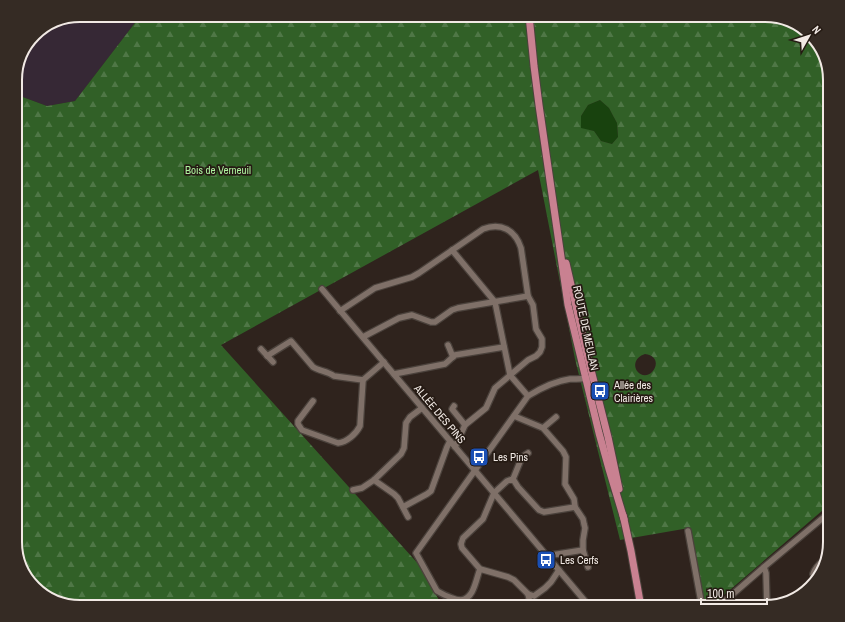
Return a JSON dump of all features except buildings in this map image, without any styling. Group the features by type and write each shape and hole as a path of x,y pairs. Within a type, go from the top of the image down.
{"main road":[{"name":"ROUTE DE MEULAN","path":"526,22 534,66 568,305 611,449 639,600"},
{"name":"ROUTE DE MEULAN","path":"530,22 534,66"},
{"name":"ROUTE DE MEULAN","path":"634,569 636,600"}],"street":[{"path":"340,311 375,288 412,277 476,233 488,227 498,226 509,231 518,241 521,248 528,296 533,305 536,329 542,339 542,347 536,356 528,360 495,388 486,408 466,425 455,447"},
{"path":"452,250 495,302 510,375 528,396"},
{"name":"ALLÉE DES PINS","path":"322,289 584,600"},
{"path":"363,337 399,318 412,315 435,322 452,310 458,308 528,296"},
{"path":"267,356 290,341 317,370 334,376 363,380"},
{"path":"448,345 453,357"},
{"path":"394,374 445,364 455,355 504,347"},
{"path":"261,349 273,362"},
{"path":"313,401 298,421 298,424 302,430 338,443 344,442 357,431 360,426 363,380 384,362"},
{"path":"480,569 474,590 468,598 458,600 437,591 416,553 528,396 547,386 570,379 588,376"},
{"path":"454,406 452,409 466,425"},
{"path":"353,490 362,488 374,480 401,454 404,448 406,423 410,417 422,408"},
{"path":"514,416 543,428 566,457 565,484 574,499 575,507 583,519 585,528 583,550 588,567"},
{"path":"543,428 556,417"},
{"path":"403,507 431,491 450,441"},
{"path":"528,453 522,456 512,479 507,481 494,493 483,519 463,538 461,544 462,548 480,569 508,577 514,580 528,594 534,596 551,582 559,570"},
{"path":"512,479 539,510 544,512 575,507"},
{"path":"374,480 398,498 408,517"},
{"path":"726,600 823,518"},
{"path":"688,530 701,600"},
{"path":"548,558 552,555 583,550"},
{"path":"813,574 818,565"},
{"path":"764,567 766,572 767,600"},
{"path":"528,594 529,600"}],"shaded area":[{"path":"136,22 75,101 47,106 22,97 22,76 24,65 28,54 42,36 58,26 69,23"}],"green space":[{"name":"Bois de Verneuil","path":"136,22 765,22 784,25 794,30 809,42 817,54 822,69 823,80 823,510 718,600 702,600 689,528 620,540 575,359 538,170 221,345 421,567 439,600 72,600 51,592 36,580 30,571 26,564 22,546 22,97 47,106 75,101","holes":["600,100 609,108 617,123 618,137 612,144 601,141 594,131 581,128 581,116 588,105","645,354 652,356 656,365 654,369 651,373 642,375 637,371 635,365 636,360"]},
{"path":"600,100 609,108 617,123 618,137 612,144 601,141 594,131 581,129 581,116 588,105"}],"place":[{"name":"Allée des Clairières","path":"600,391"},
{"name":"Les Pins","path":"479,457"},
{"name":"Les Cerfs","path":"546,560"}]}
